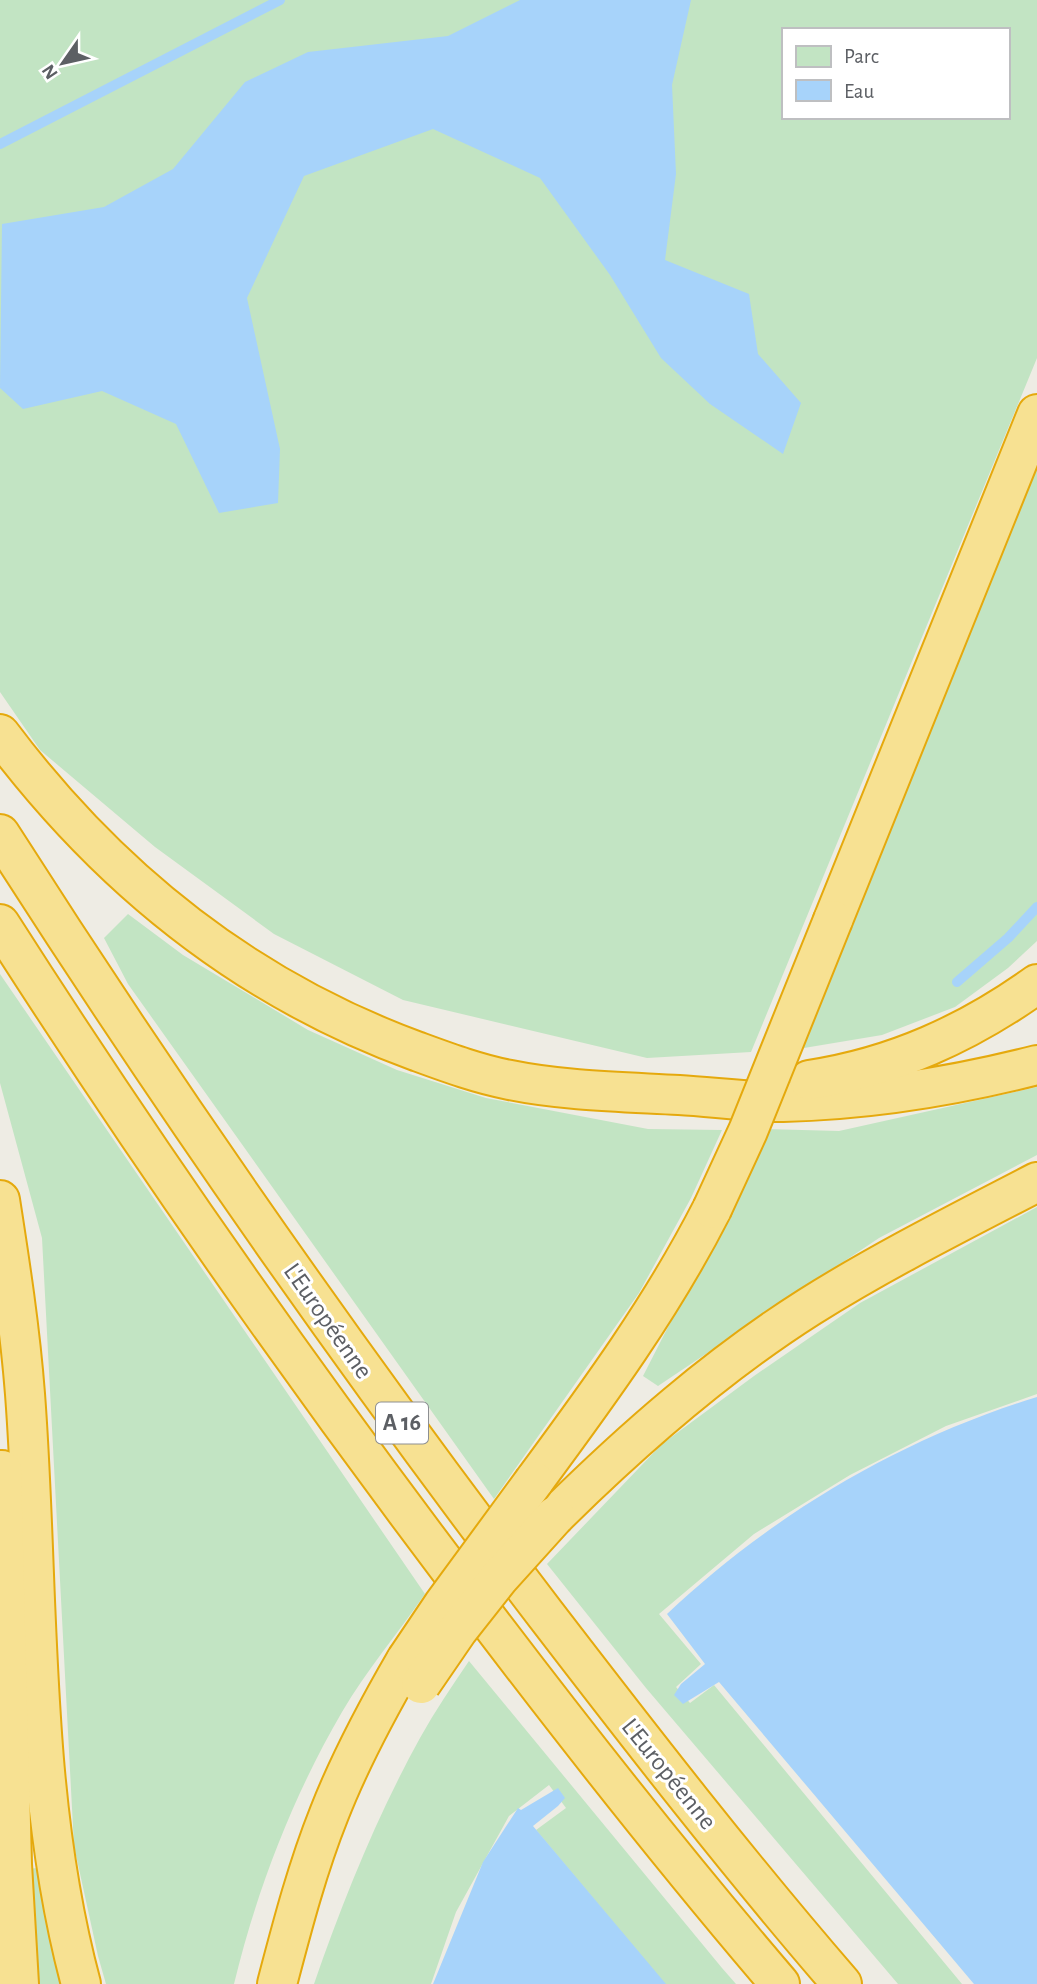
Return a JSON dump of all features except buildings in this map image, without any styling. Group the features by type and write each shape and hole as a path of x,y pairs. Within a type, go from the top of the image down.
{"highway":[{"path":"285,1984 304,1927 352,1810 398,1719 413,1672 443,1605 639,1335 687,1258 712,1209 748,1131 1037,414"},
{"path":"0,734 66,816 135,883 223,953 332,1017 447,1062 510,1080 638,1093 781,1102 830,1100 917,1089 1037,1065"},
{"name":"L'Européenne","path":"0,834 161,1082 375,1387 615,1706 842,1984"},
{"name":"L'Européenne","path":"0,924 101,1079 230,1268 412,1521 601,1767 779,1984"},
{"path":"638,1093 751,1089 854,1072 894,1060 978,1024 1037,984"},
{"path":"277,1984 310,1868 329,1814 377,1709 466,1619 555,1516 662,1416 760,1340 860,1276 1037,1182"},
{"path":"0,1200 25,1394 33,1602 49,1821 66,1921 81,1984"},
{"path":"0,1342 12,1864 19,1984"}],"green space":[{"path":"0,0 1037,0 1037,358 751,1052 647,1058 403,1000 274,934 155,847 40,750 0,692"},
{"path":"1037,457 1037,941 1008,968 955,1007 882,1035 798,1049"},
{"path":"128,914 183,955 308,1030 397,1070 486,1098 648,1129 722,1130 691,1198 639,1293 494,1499 128,984 104,938"},
{"path":"0,974 425,1594 351,1697 324,1744 292,1810 265,1878 234,1984 106,1984 98,1956 74,1846 42,1238 0,1083"},
{"path":"1037,1087 1037,1155 879,1238 658,1386 643,1376 743,1180 765,1129 839,1131"},
{"path":"1037,1207 1037,1394 946,1426 850,1475 754,1534 659,1614 701,1664 676,1687 690,1703 714,1685 962,1984 898,1984 646,1688 547,1564 662,1444 754,1376 860,1303"},
{"path":"469,1661 736,1984 665,1984 536,1830 566,1808 549,1785 509,1816 456,1912 431,1984 314,1984 349,1890 389,1798 426,1728"},
{"path":"38,1868 60,1984 36,1984 26,1869"}],"water":[{"path":"520,0 691,0 672,85 676,174 665,260 749,294 758,354 801,403 783,454 710,404 661,358 610,275 540,178 433,129 304,176 247,298 280,449 278,503 219,513 176,424 102,391 23,409 0,388 2,224 104,207 173,169 245,82 308,52 448,36"},
{"path":"1037,1397 1037,1984 974,1984 719,1682 683,1704 674,1695 681,1684 705,1664 667,1614 750,1544 839,1484 935,1435"},
{"path":"558,1788 565,1798 533,1826 666,1984 433,1984 483,1862 518,1808 521,1810"}],"waterway":[{"path":"0,144 280,0"},
{"path":"957,982 1008,938 1037,907"}]}
